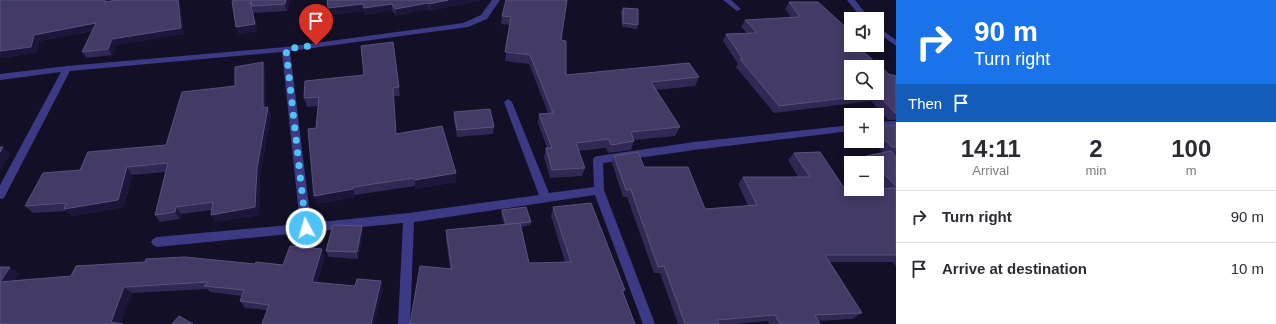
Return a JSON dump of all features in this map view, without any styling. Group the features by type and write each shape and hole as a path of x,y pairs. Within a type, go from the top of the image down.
{"street":[{"path":"0,77 67,69 286,49 466,25 484,17 496,0"},
{"path":"727,0 737,8"},
{"path":"851,0 860,12"},
{"path":"884,34 896,44"},
{"path":"286,49 306,228"},
{"path":"0,195 67,69"},
{"path":"508,102 545,197"},
{"path":"884,125 896,124"},
{"path":"649,324 599,190 598,160 694,146 844,129"},
{"path":"157,242 409,218 599,190"},
{"path":"404,324 409,218"}],"building":[{"path":"0,0 104,0 104,2 117,0 178,0 181,28 112,39 108,49 82,52 96,23 34,35 31,47 0,51"},
{"path":"250,0 255,24 236,27 232,1"},
{"path":"251,0 286,0 285,4 252,6"},
{"path":"327,0 448,0 395,9 392,4 364,8 363,4 328,8"},
{"path":"506,0 567,0 561,40 566,41 566,75 689,63 699,77 651,82 680,127 631,132 634,141 611,145 609,139 576,143 585,168 552,170 546,148 552,148 539,114 553,113 530,55 505,52 511,17 502,16"},
{"path":"789,2 818,2 844,26 844,52 864,52 873,60 844,60 844,98 779,106 740,59 743,59 726,34 757,33 745,20 800,17"},
{"path":"623,8 638,9 638,25 623,23"},
{"path":"393,42 399,87 393,88 396,134 442,126 456,173 415,180 414,178 353,187 353,189 314,196 308,129 316,128 319,97 304,98 305,81 364,75 361,46"},
{"path":"263,62 263,108 268,107 257,168 255,207 211,215 213,202 176,207 175,212 155,215 168,163 127,167 118,200 64,209 66,203 25,206 43,173 80,170 88,152 166,145 182,92 235,86 235,67"},
{"path":"884,70 890,75 896,76 895,113 883,100"},
{"path":"490,109 494,127 457,130 454,112"},
{"path":"896,125 896,147 892,147 884,139 884,126"},
{"path":"891,151 896,156 896,186 884,174 884,156 866,156"},
{"path":"638,152 644,167 688,167 705,209 757,205 743,177 810,177 794,153 820,152 844,188 844,196 884,196 884,189 896,188 896,255 825,255 862,313 815,315 820,324 780,324 775,315 717,320 719,324 685,324 664,266 658,267 631,190 626,190 614,156"},
{"path":"591,203 625,290 622,290 635,324 410,324 420,266 452,269 446,230 520,223 529,263 571,262 553,207"},
{"path":"526,207 531,222 506,224 502,210"},
{"path":"333,225 362,226 357,252 326,251"},
{"path":"290,246 322,249 312,282 355,286 357,279 381,281 371,324 262,324 269,305 240,301 244,290 204,286 208,282 124,287 111,322 123,324 0,324 0,282 71,276 76,266 145,262 146,259 185,257 255,264 256,262 283,265"},
{"path":"0,267 10,267 0,282"},
{"path":"179,316 193,324 172,324"}],"route":[{"path":"306,228 286,49 316,45"}]}
